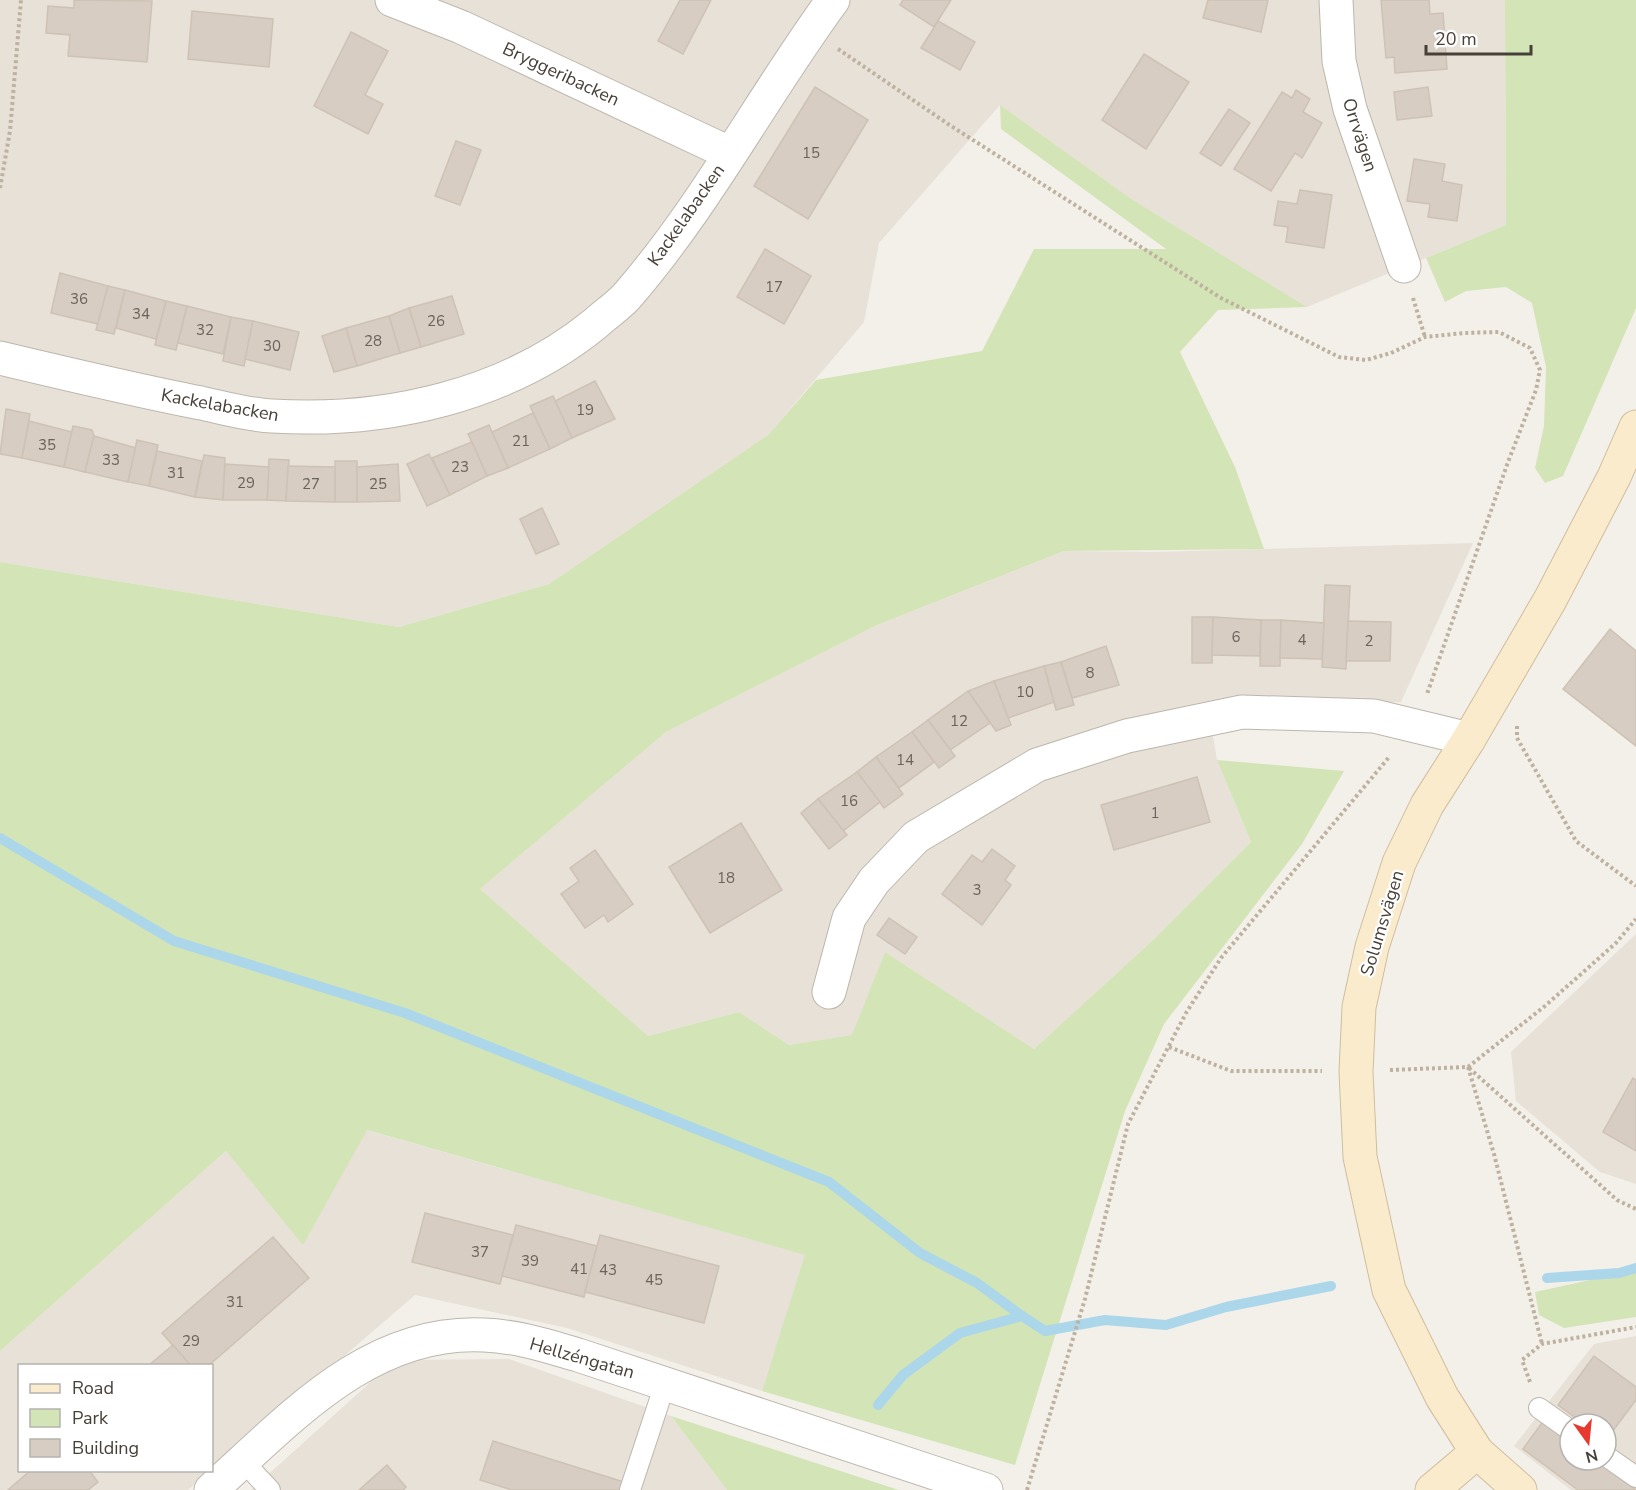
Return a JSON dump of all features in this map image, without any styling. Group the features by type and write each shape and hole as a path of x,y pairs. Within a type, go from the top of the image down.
{"main road":[{"name":"Solumsvägen","path":"1520,1490 1477,1452 1442,1397 1389,1290 1360,1157 1356,1072 1361,997 1372,947 1400,863 1427,805 1625,480 1636,427"},
{"path":"1431,1490 1477,1452"}],"street":[{"name":"Bryggeribacken","path":"392,0 461,27 729,153"},
{"name":"Kackelabacken","path":"0,358 178,399 270,416 352,416 434,403 498,383 567,346 625,299 676,236 729,153 833,0"},
{"name":"Orrvägen","path":"1336,0 1339,60 1350,109 1404,266"},
{"path":"829,992 849,918 874,881 916,837 1037,765 1127,736 1242,712 1374,717 1469,738"},
{"name":"Hellzéngatan","path":"211,1490 313,1398 362,1365 401,1346 441,1336 485,1335 531,1342 986,1490"}],"lane":[{"path":"630,1490 665,1384"},
{"path":"1539,1408 1558,1421"},
{"path":"243,1461 270,1490"},
{"path":"1618,1464 1636,1477"}],"path":[{"path":"0,188 10,131 21,0"},
{"path":"811,30 971,138 1221,298 1339,357 1366,360 1391,353 1425,337 1499,332 1530,348 1540,369 1536,390 1508,462 1425,698"},
{"path":"1404,266 1425,337"},
{"path":"1518,718 1517,738 1576,841 1636,886"},
{"path":"1027,1490 1085,1299 1128,1124 1186,1013 1221,958 1395,751"},
{"path":"1389,1070 1468,1068 1554,998 1616,943 1636,919"},
{"path":"1169,1047 1231,1071 1325,1071"},
{"path":"1468,1068 1617,1200 1636,1209"},
{"path":"1468,1068 1494,1154 1542,1344"},
{"path":"1539,1408 1522,1360 1542,1344 1636,1327"}],"shaded area":[{"path":"0,0 1505,0 1506,225 1307,307 1133,200 1000,105 879,243 864,322 768,435 549,584 399,627 0,562"},
{"path":"1473,543 1401,702 1208,706 1217,760 1251,842 1153,940 1034,1049 885,952 853,1035 789,1045 739,1012 648,1036 480,889 666,732 877,625 1064,551 1155,552"},
{"path":"1636,934 1636,1184 1600,1172 1516,1101 1511,1052"},
{"path":"366,1130 806,1255 762,1391 567,1328 415,1295 213,1469 213,1364 18,1364 18,1472 209,1472 188,1490 0,1490 0,1351 226,1151 303,1244"},
{"path":"1636,1336 1636,1490 1571,1490 1514,1446 1594,1344"},
{"path":"509,1359 671,1416 727,1490 251,1490 395,1360"}],"green space":[{"path":"1505,0 1636,0 1636,308 1563,476 1545,483 1535,468 1544,426 1546,367 1532,303 1506,287 1466,291 1445,302 1426,258 1506,225"},
{"path":"1000,105 1133,200 1307,307 1218,310 1180,352 1235,467 1264,549 1064,551 877,625 666,732 480,889 648,1036 739,1012 789,1045 852,1035 885,952 1034,1049 1153,940 1251,842 1217,760 1344,771 1302,844 1164,1024 1125,1111 1015,1465 762,1391 805,1255 367,1130 303,1245 226,1151 0,1351 0,562 399,627 549,584 768,435 816,380 982,351 1034,249 1166,249 1001,129"},
{"path":"1636,1270 1636,1317 1564,1328 1539,1315 1535,1292"},
{"path":"671,1416 899,1490 727,1490"}],"building":[{"path":"74,0 152,1 147,62 68,56 70,35 46,33 48,6 74,8"},
{"path":"680,0 711,0 683,54 658,41"},
{"path":"903,0 951,0 934,27 900,5"},
{"path":"1208,0 1268,0 1261,32 1203,18"},
{"path":"1381,0 1429,0 1430,14 1443,13 1447,69 1395,73 1394,57 1386,58"},
{"path":"192,11 273,19 269,67 188,59"},
{"path":"938,21 975,42 960,70 921,48"},
{"path":"351,32 388,51 365,95 383,104 368,134 314,106"},
{"path":"1144,54 1189,82 1146,149 1102,120"},
{"path":"815,87 868,120 808,219 754,186"},
{"path":"1428,87 1432,116 1397,120 1394,92"},
{"path":"1296,90 1310,99 1303,112 1322,123 1302,158 1295,153 1271,191 1234,169 1282,92 1292,98"},
{"path":"1229,109 1250,123 1221,166 1200,153"},
{"path":"456,141 481,150 460,205 435,196"},
{"path":"1414,159 1445,164 1442,181 1462,185 1457,221 1428,217 1430,204 1407,201"},
{"path":"1300,190 1332,195 1324,248 1286,242 1288,227 1274,225 1278,201 1297,204"},
{"path":"765,249 811,276 784,324 737,297"},
{"path":"60,273 108,286 98,324 51,313"},
{"path":"108,286 125,290 114,334 96,330"},
{"path":"125,290 166,301 156,339 116,328"},
{"path":"452,296 464,334 421,347 409,308"},
{"path":"166,301 187,306 176,350 155,345"},
{"path":"187,306 231,317 223,354 178,343"},
{"path":"409,308 421,347 400,353 389,316"},
{"path":"389,316 400,353 357,366 346,328"},
{"path":"231,317 253,321 244,366 223,361"},
{"path":"253,321 299,332 290,370 245,359"},
{"path":"346,328 357,366 334,372 322,336"},
{"path":"595,381 615,419 572,438 555,401"},
{"path":"553,396 572,438 550,449 530,406"},
{"path":"6,409 30,414 22,458 0,454"},
{"path":"533,413 550,449 508,468 492,432"},
{"path":"29,421 72,432 64,467 22,458"},
{"path":"489,425 508,468 487,476 468,434"},
{"path":"73,426 92,430 94,436 85,472 64,467"},
{"path":"94,436 136,448 128,482 85,472"},
{"path":"137,440 158,445 149,486 128,482"},
{"path":"472,442 487,476 450,495 432,458"},
{"path":"157,451 202,461 195,497 149,486"},
{"path":"429,454 450,495 427,506 407,464"},
{"path":"204,455 225,458 223,500 195,497"},
{"path":"269,459 289,460 286,501 267,500"},
{"path":"335,461 357,461 357,502 335,502"},
{"path":"225,464 269,467 267,500 223,500"},
{"path":"398,464 400,501 357,502 357,467"},
{"path":"288,466 335,467 335,502 286,501"},
{"path":"542,508 559,544 536,554 520,519"},
{"path":"1325,585 1350,586 1346,669 1322,667"},
{"path":"1192,617 1213,617 1212,663 1192,663"},
{"path":"1213,617 1261,620 1260,656 1212,655"},
{"path":"1261,620 1281,620 1280,666 1260,666"},
{"path":"1281,620 1324,623 1322,659 1280,658"},
{"path":"1348,621 1391,622 1390,661 1346,661"},
{"path":"1610,629 1636,651 1636,746 1563,689"},
{"path":"1106,646 1119,685 1072,698 1061,662"},
{"path":"1061,662 1074,705 1056,710 1044,666"},
{"path":"1044,666 1054,702 1008,718 994,681"},
{"path":"994,681 1011,725 996,731 968,691"},
{"path":"968,691 990,723 950,750 928,720"},
{"path":"928,720 955,756 939,768 912,732"},
{"path":"912,732 934,762 899,788 876,757"},
{"path":"876,757 903,794 884,808 857,772"},
{"path":"857,772 880,802 843,831 818,799"},
{"path":"1197,777 1210,822 1114,850 1101,805"},
{"path":"818,799 847,835 829,849 801,813"},
{"path":"741,823 782,890 710,933 669,867"},
{"path":"992,849 1015,866 1005,880 1011,885 982,925 942,894 972,855 982,862"},
{"path":"595,850 633,904 608,922 604,915 585,928 561,894 579,881 570,868"},
{"path":"889,918 917,937 905,954 877,935"},
{"path":"1633,1078 1636,1080 1636,1151 1603,1132"},
{"path":"425,1213 513,1235 500,1284 412,1262"},
{"path":"516,1225 597,1246 584,1297 502,1276"},
{"path":"600,1235 719,1266 704,1323 585,1292"},
{"path":"273,1237 309,1278 210,1364 189,1364 162,1333"},
{"path":"173,1345 189,1364 150,1364"},
{"path":"1594,1356 1636,1387 1636,1400 1618,1424 1618,1412 1568,1412 1558,1405"},
{"path":"1544,1420 1558,1431 1558,1472 1612,1472 1636,1490 1578,1490 1523,1449"},
{"path":"493,1441 624,1482 621,1490 512,1490 480,1480"},
{"path":"387,1465 406,1487 403,1490 359,1490"},
{"path":"29,1472 90,1472 98,1482 88,1490 8,1490"}],"waterway":[{"path":"0,838 174,941 405,1013 829,1182 920,1253 977,1283 1022,1316"},
{"path":"1547,1278 1619,1273 1636,1268"},
{"path":"878,1405 903,1375 960,1333 1022,1316 1045,1331 1105,1320 1166,1325 1226,1307 1331,1286"}]}
